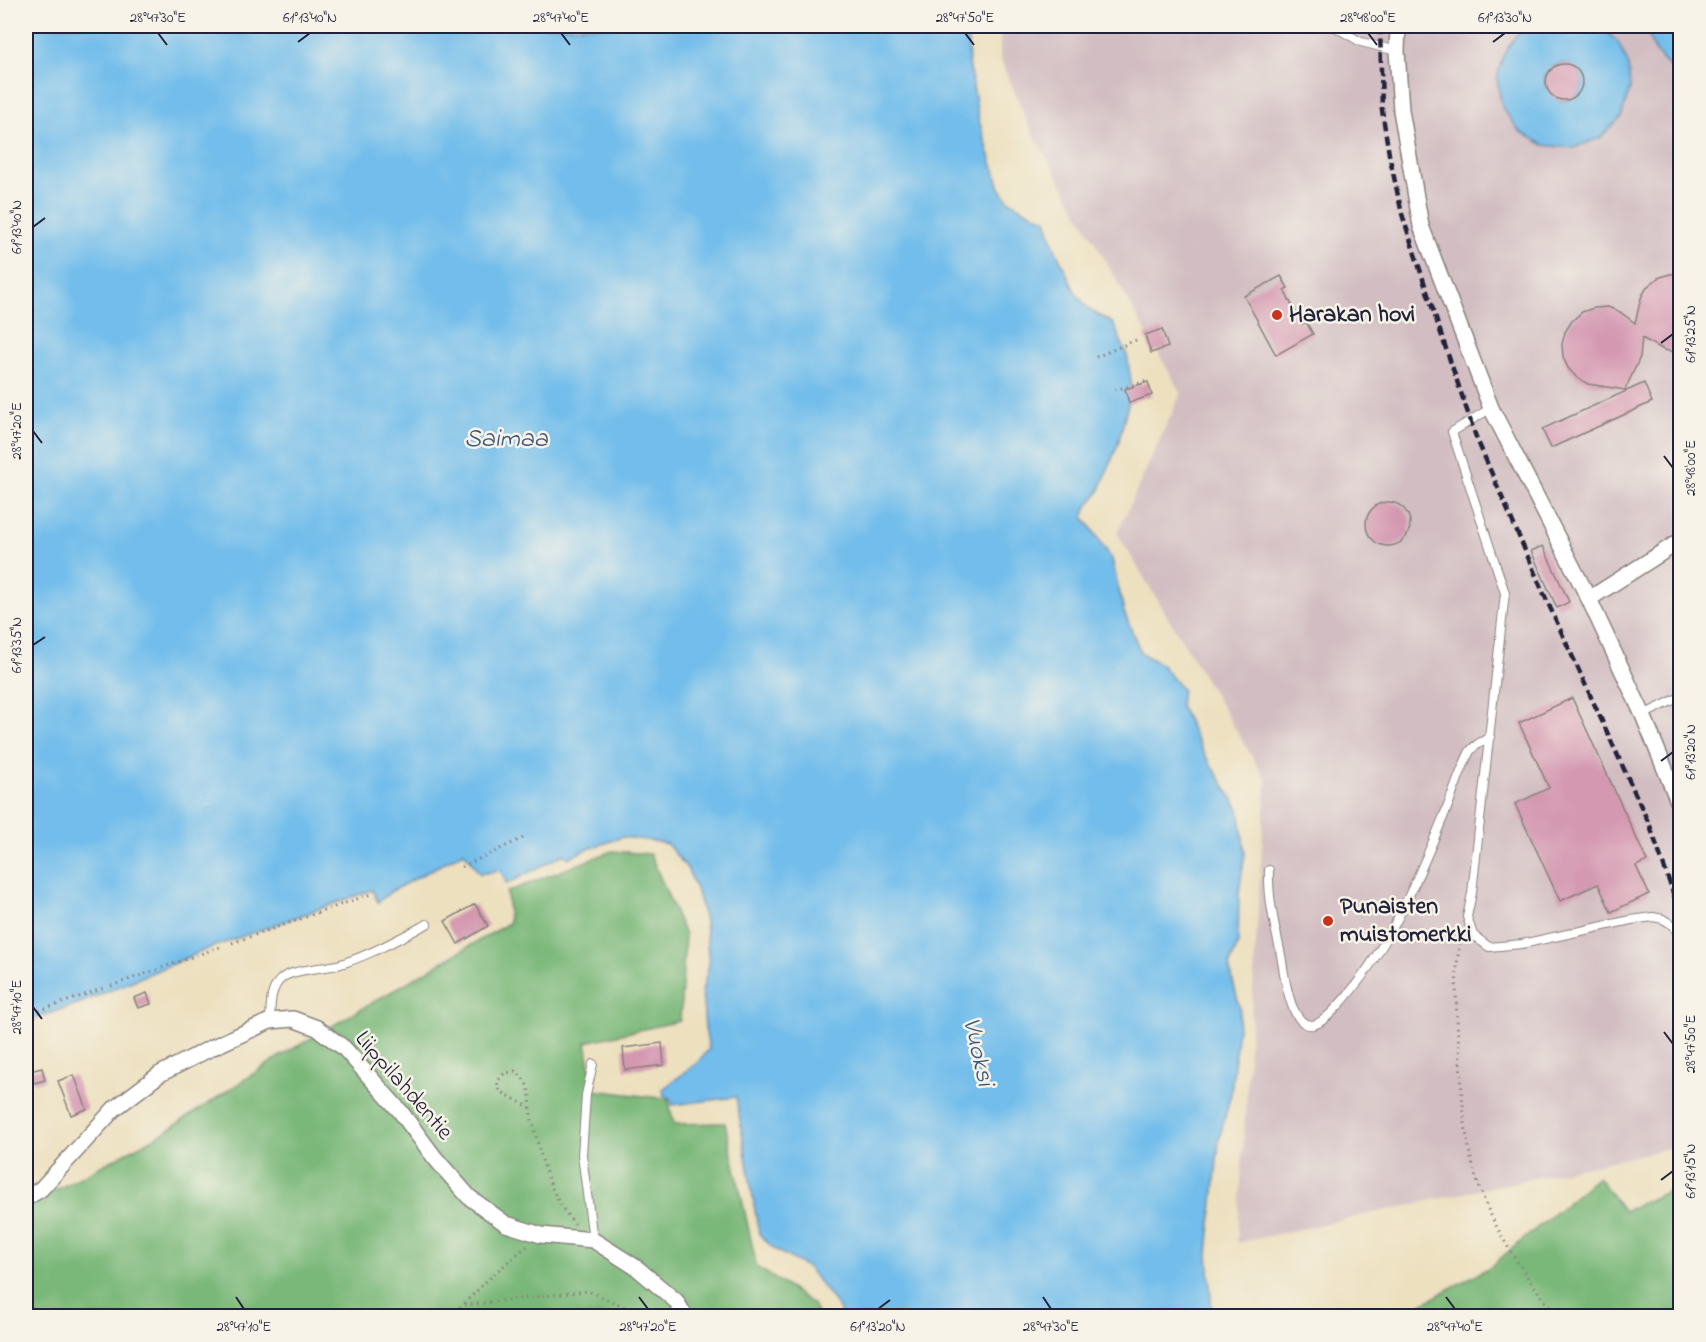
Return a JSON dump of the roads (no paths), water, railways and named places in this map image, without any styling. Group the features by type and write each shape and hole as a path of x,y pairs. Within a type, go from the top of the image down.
{"street":[{"path":"1398,26 1397,51 1401,110 1421,226 1491,408 1589,599 1643,714 1680,806"},
{"path":"1589,599 1680,541"},
{"name":"Liippilahdentie","path":"26,1198 41,1189 114,1110 160,1074 270,1021 293,1019 317,1028 344,1048 400,1111 435,1158 469,1197 506,1224 541,1235 593,1240 644,1275 675,1301 685,1317"}],"lane":[{"path":"1333,26 1361,42 1397,51"},
{"path":"1491,408 1452,432 1505,593 1472,893 1467,917 1473,935 1489,947 1522,944 1653,917 1663,919 1674,926 1680,938"},
{"path":"1643,714 1680,697"},
{"path":"1269,870 1268,889 1285,982 1294,1009 1301,1021 1307,1026 1314,1025 1330,1015 1364,976 1384,942 1424,861 1470,751 1490,736"},
{"path":"270,1021 272,992 282,978 304,971 341,965 374,952 427,924"},
{"path":"593,1064 586,1095 582,1155 593,1240"}],"water":[{"name":"Saimaa","path":"26,26 967,26 969,63 979,121 1000,188 1009,201 1046,219 1054,246 1074,290 1088,309 1113,323 1127,355 1131,381 1118,444 1099,492 1086,508 1084,517 1112,559 1124,612 1141,653 1161,664 1182,689 1180,705 1203,752 1239,809 1245,853 1239,892 1238,944 1229,966 1240,1009 1231,1093 1219,1140 1208,1253 1212,1316 841,1316 840,1309 808,1268 774,1249 759,1234 736,1097 672,1105 670,1098 664,1096 663,1089 697,1063 709,1049 702,991 709,965 705,921 696,889 687,868 667,844 659,842 623,837 568,858 565,854 507,884 500,870 480,874 464,852 392,891 378,902 372,890 210,948 80,1003 34,1019 26,1028"},
{"path":"1530,26 1600,26 1618,42 1628,64 1630,89 1621,117 1600,138 1573,148 1544,145 1519,131 1502,107 1497,78 1503,56 1515,37","holes":["1562,63 1567,64 1581,75 1582,85 1573,98 1565,101 1550,93 1545,85 1545,77 1550,69"]},
{"path":"1646,26 1680,26 1680,73 1667,65 1657,53"}],"railway":[{"path":"1380,26 1382,110 1389,154 1402,214 1436,319 1476,437 1543,592 1650,826 1680,913"}],"place":[{"name":"Harakan hovi","path":"1277,315"},
{"name":"Punaisten muistomerkki","path":"1328,921"}],"water label":[{"name":"Vuoksi","path":"977,1052"}]}
